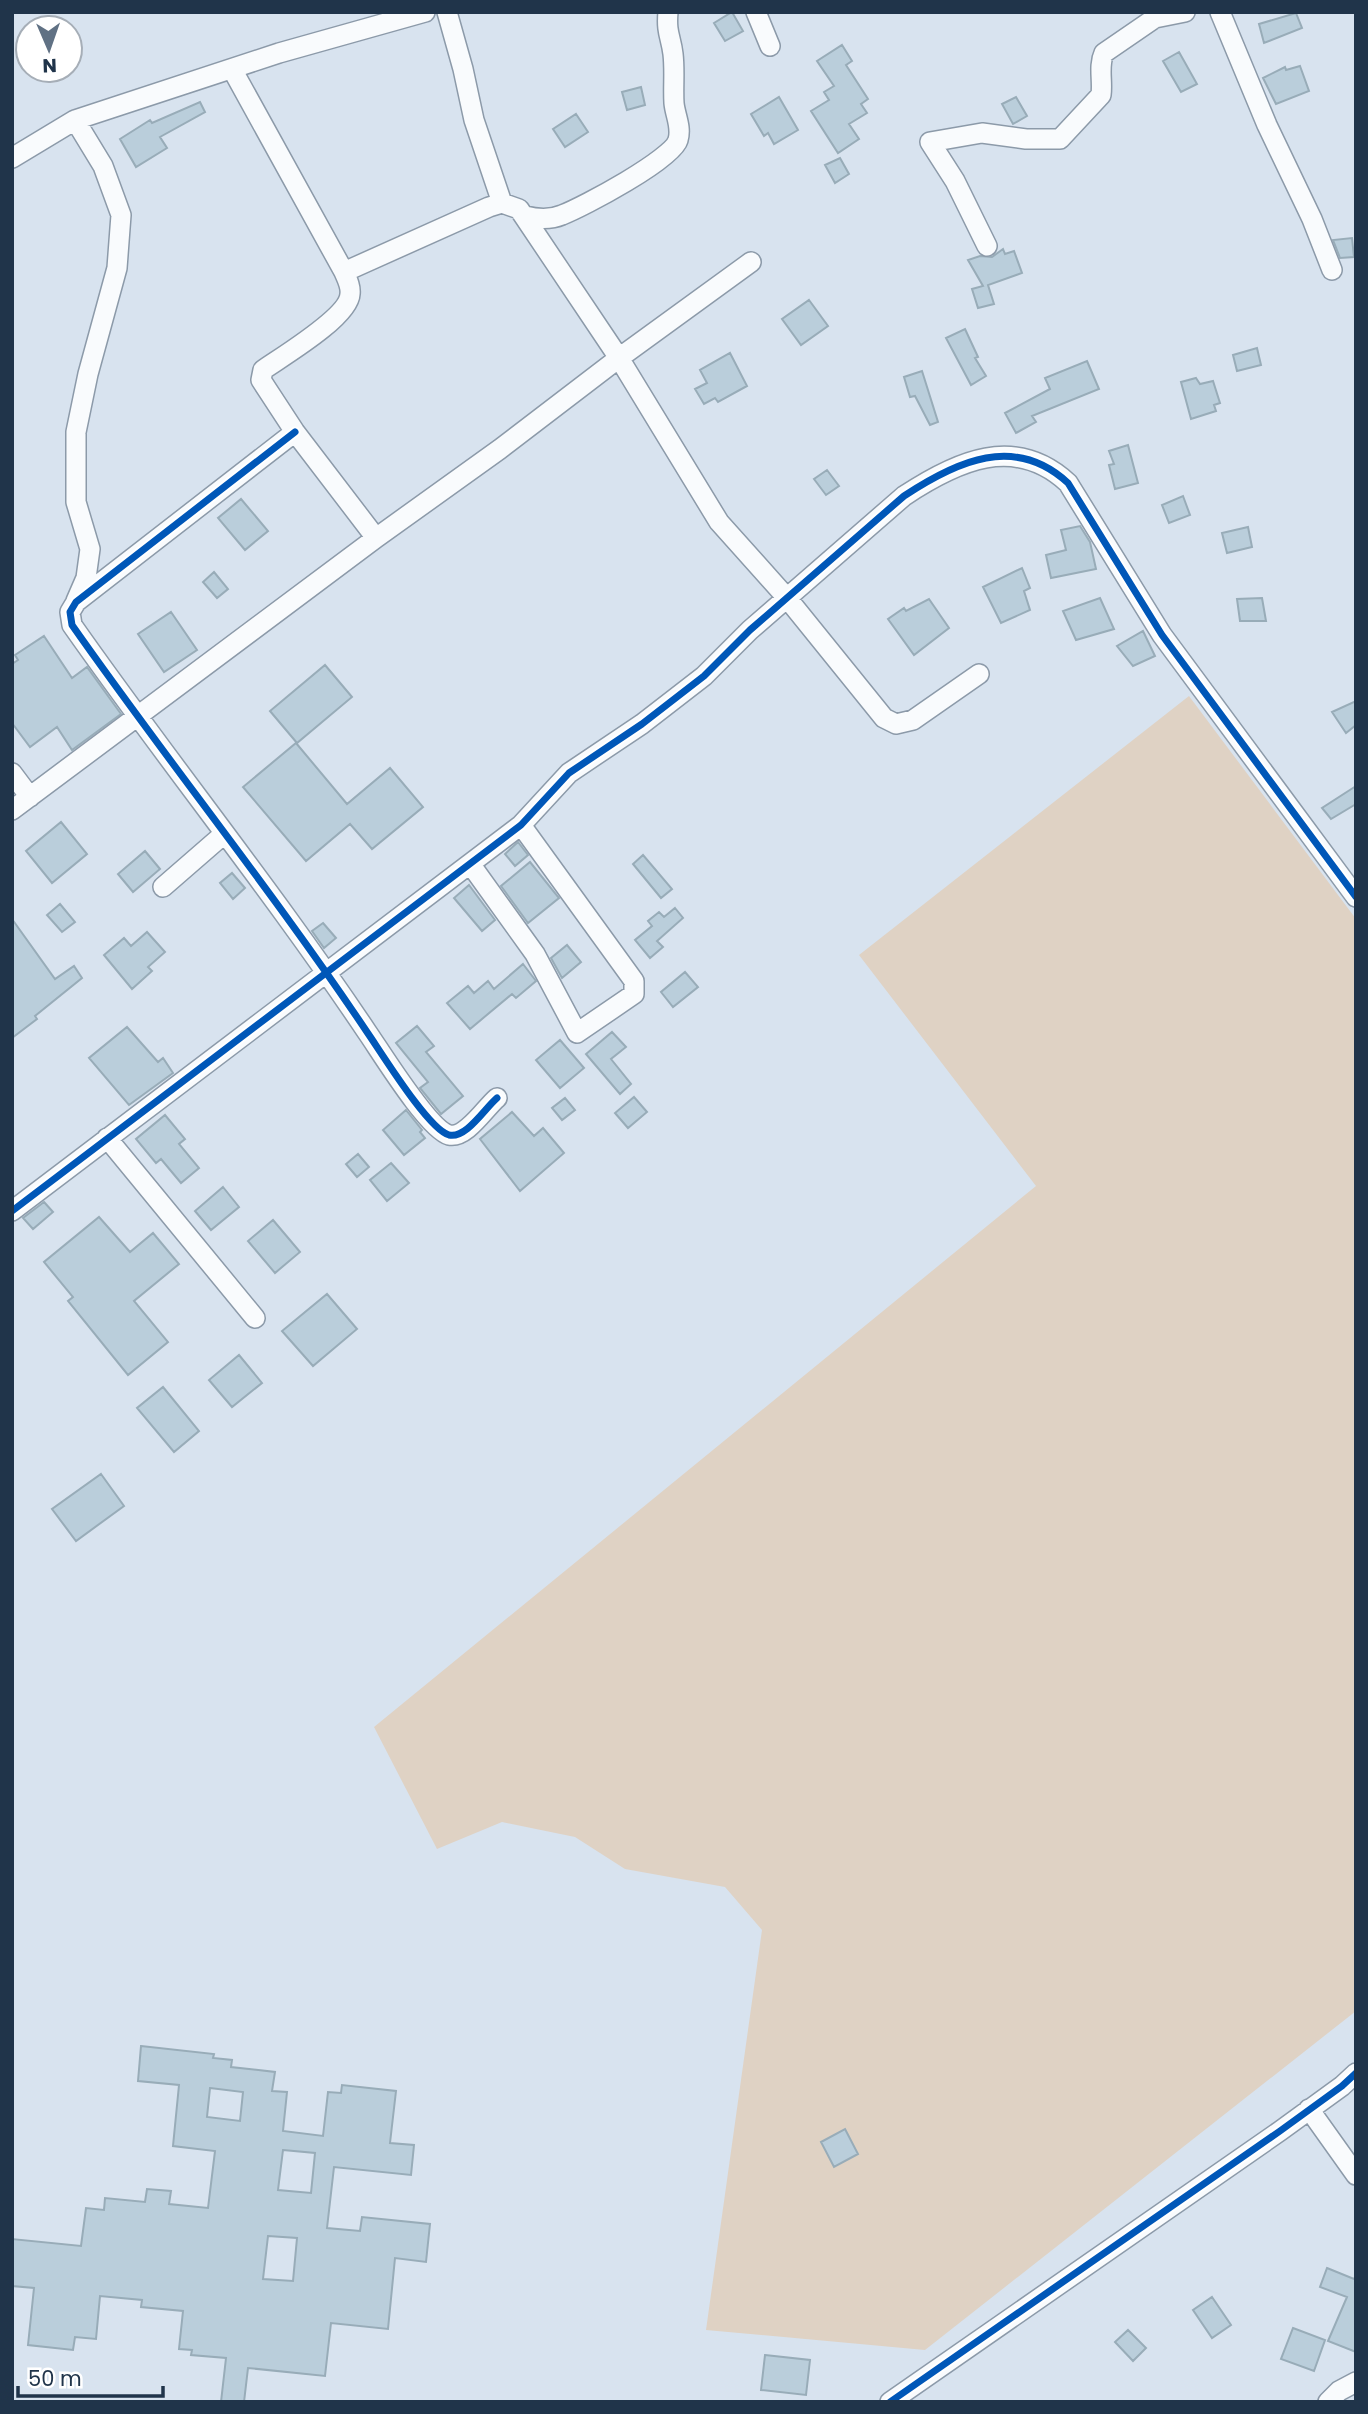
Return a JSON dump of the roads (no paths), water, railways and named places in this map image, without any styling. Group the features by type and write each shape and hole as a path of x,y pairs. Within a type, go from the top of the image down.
{"street":[{"path":"12,158 75,120 232,69 425,12"},
{"path":"447,12 459,50 474,120 502,203"},
{"path":"525,216 545,219 560,216 622,184 670,152 678,142 680,130 674,105 673,51 666,29 668,12"},
{"path":"756,12 770,46"},
{"path":"987,246 955,181 930,142 982,133 1026,139 1060,139 1101,95 1103,85 1100,63 1104,53 1155,19 1185,12"},
{"path":"1220,12 1332,270"},
{"path":"232,69 344,272 351,295 346,306 333,320 263,370 263,385 295,432 376,538"},
{"path":"75,120 103,166 121,215 117,268 88,374 76,432 76,502 90,549 86,578 70,612 72,625 327,973 434,1125 449,1135 461,1134 497,1098"},
{"path":"344,272 428,233 502,203 510,204 525,216 619,358 719,522 787,598 884,718 896,723 913,720 979,674"},
{"path":"12,810 751,262"},
{"path":"76,602 295,432"},
{"path":"12,1211 521,825 569,774 642,724 704,676 750,630 904,496 930,479 978,460 1002,455 1032,459 1053,469 1068,483 1162,635 1356,897"},
{"path":"12,773 30,797"},
{"path":"471,865 535,954 577,1033 634,994 635,981 521,825"},
{"path":"163,887 224,834"},
{"path":"107,1138 255,1318"},
{"path":"890,2402 1342,2086 1356,2073"},
{"path":"1309,2109 1356,2175"},
{"path":"1328,2402 1339,2391 1356,2382"},
{"path":"898,2402 916,2402"}]}
